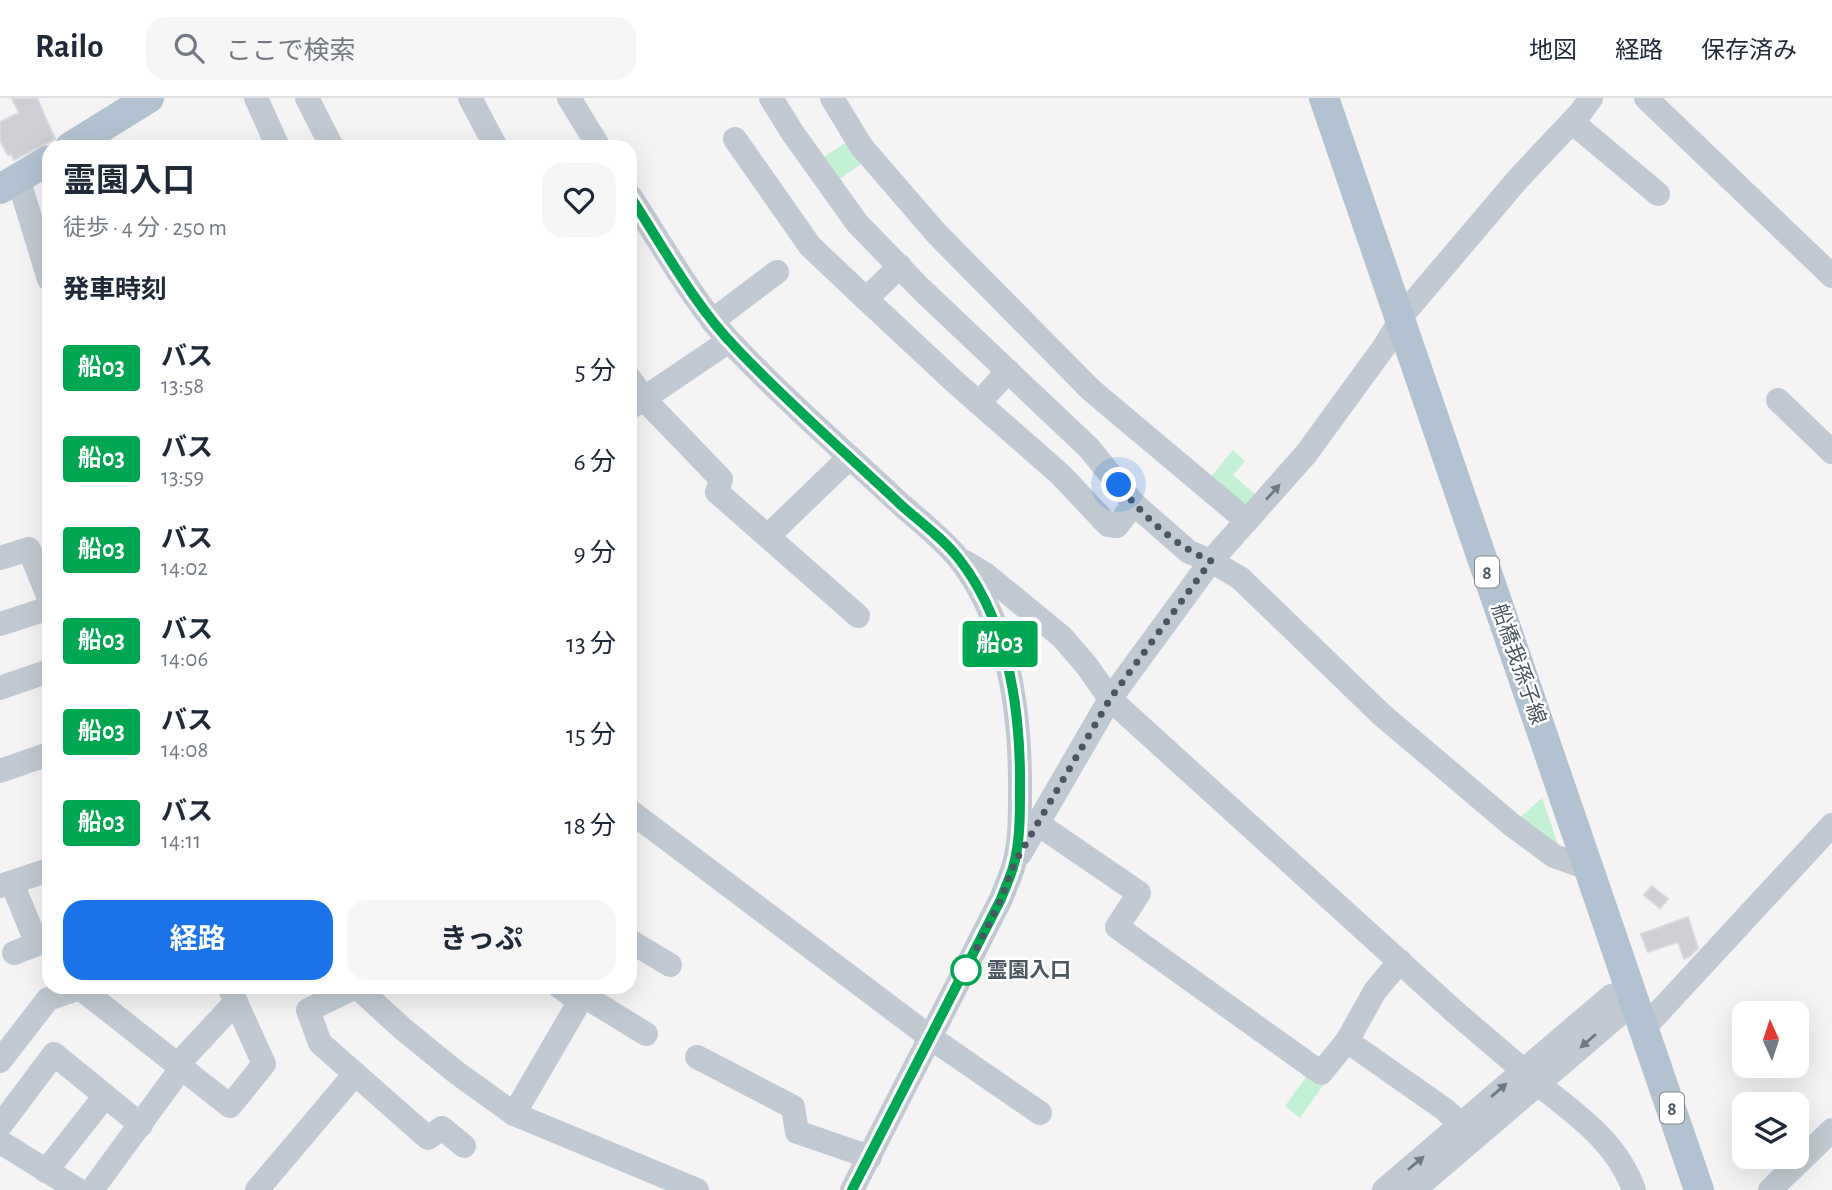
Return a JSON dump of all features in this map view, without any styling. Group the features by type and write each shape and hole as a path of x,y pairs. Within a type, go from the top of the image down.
{"main road":[{"path":"80,140 149,98"},
{"name":"船橋我孫子線","path":"1324,98 1633,991 1699,1190"},
{"path":"9,184 42,164"}],"street":[{"path":"256,98 275,140"},
{"path":"307,98 328,140"},
{"path":"470,98 492,140"},
{"path":"569,98 595,140"},
{"path":"771,98 857,223 1088,448 1134,504 1189,552 1240,578 1382,715 1512,825 1554,856 1590,869"},
{"path":"832,98 861,146 937,234 1091,390 1247,521"},
{"path":"852,1190 1001,899 1014,864 1110,699 1211,561 1306,454 1401,322 1406,311 1591,98"},
{"path":"1646,98 1832,276"},
{"path":"1572,122 1658,194"},
{"path":"735,139 810,246 1061,475 1108,525 1117,526 1134,504"},
{"path":"9,184 42,262"},
{"path":"637,207 712,321 789,402 958,558 985,574 1062,637 1110,699 1530,1077 1605,1139 1621,1161 1634,1190"},
{"path":"866,299 900,267"},
{"path":"712,321 777,272"},
{"path":"637,394 729,341"},
{"path":"979,403 1008,371"},
{"path":"637,397 721,479 717,492 858,616"},
{"path":"1778,400 1832,452"},
{"path":"768,536 850,457"},
{"path":"0,558 29,549 42,581"},
{"path":"958,558 979,591 993,622 1013,689 1020,771 1020,818 1014,864"},
{"path":"0,624 42,610"},
{"path":"0,688 42,673"},
{"path":"0,771 42,756"},
{"path":"637,816 931,1038 1040,1113"},
{"path":"1038,824 1139,893 1117,927 1321,1073 1347,1041 1375,991 1400,961"},
{"path":"1645,1027 1832,825"},
{"path":"42,872 6,884 42,939"},
{"path":"14,953 42,941"},
{"path":"637,945 670,965"},
{"path":"1414,1190 1611,996 1633,991"},
{"path":"0,1061 48,999 63,994"},
{"path":"89,994 180,1065 230,1106 264,1064 232,994 180,1065 141,1125 92,1190"},
{"path":"341,994 308,1010 320,1043 428,1138 442,1128 464,1146"},
{"path":"364,994 403,1030 514,1114 697,1190"},
{"path":"514,1114 584,994"},
{"path":"588,994 646,1034"},
{"path":"1347,1041 1444,1109 1461,1124"},
{"path":"0,1126 54,1054 141,1125"},
{"path":"697,1057 793,1107 797,1132 870,1157"},
{"path":"257,1190 355,1074"},
{"path":"1384,1190 1461,1124 1530,1077"},
{"path":"45,1178 105,1096"},
{"path":"1770,1190 1830,1135"},
{"path":"0,1142 45,1178 78,1190"}],"green space":[{"path":"851,139 865,161 834,183 818,161"},
{"path":"1233,450 1245,461 1233,475 1258,497 1253,504 1238,504 1209,479"},
{"path":"1542,798 1562,856 1516,821"},
{"path":"1309,1073 1324,1084 1300,1118 1285,1106"}],"building":[{"path":"12,98 37,98 55,139 42,140 42,146 14,160 0,140 0,122 19,113"},
{"path":"1652,886 1668,899 1660,908 1644,895"},
{"path":"1688,917 1698,948 1689,957 1684,959 1678,942 1648,952 1641,934"}],"bus line":[{"name":"船03","path":"637,207 712,321 734,346 789,402 958,558 979,591 993,622 1013,689 1020,771 1020,818 1014,864 1001,899 852,1190"}],"place":[{"name":"霊園入口","path":"966,970"}],"route":[{"path":"966,970 1001,899 1014,864 1110,699 1211,561 1189,552 1134,504 1119,485"}]}
